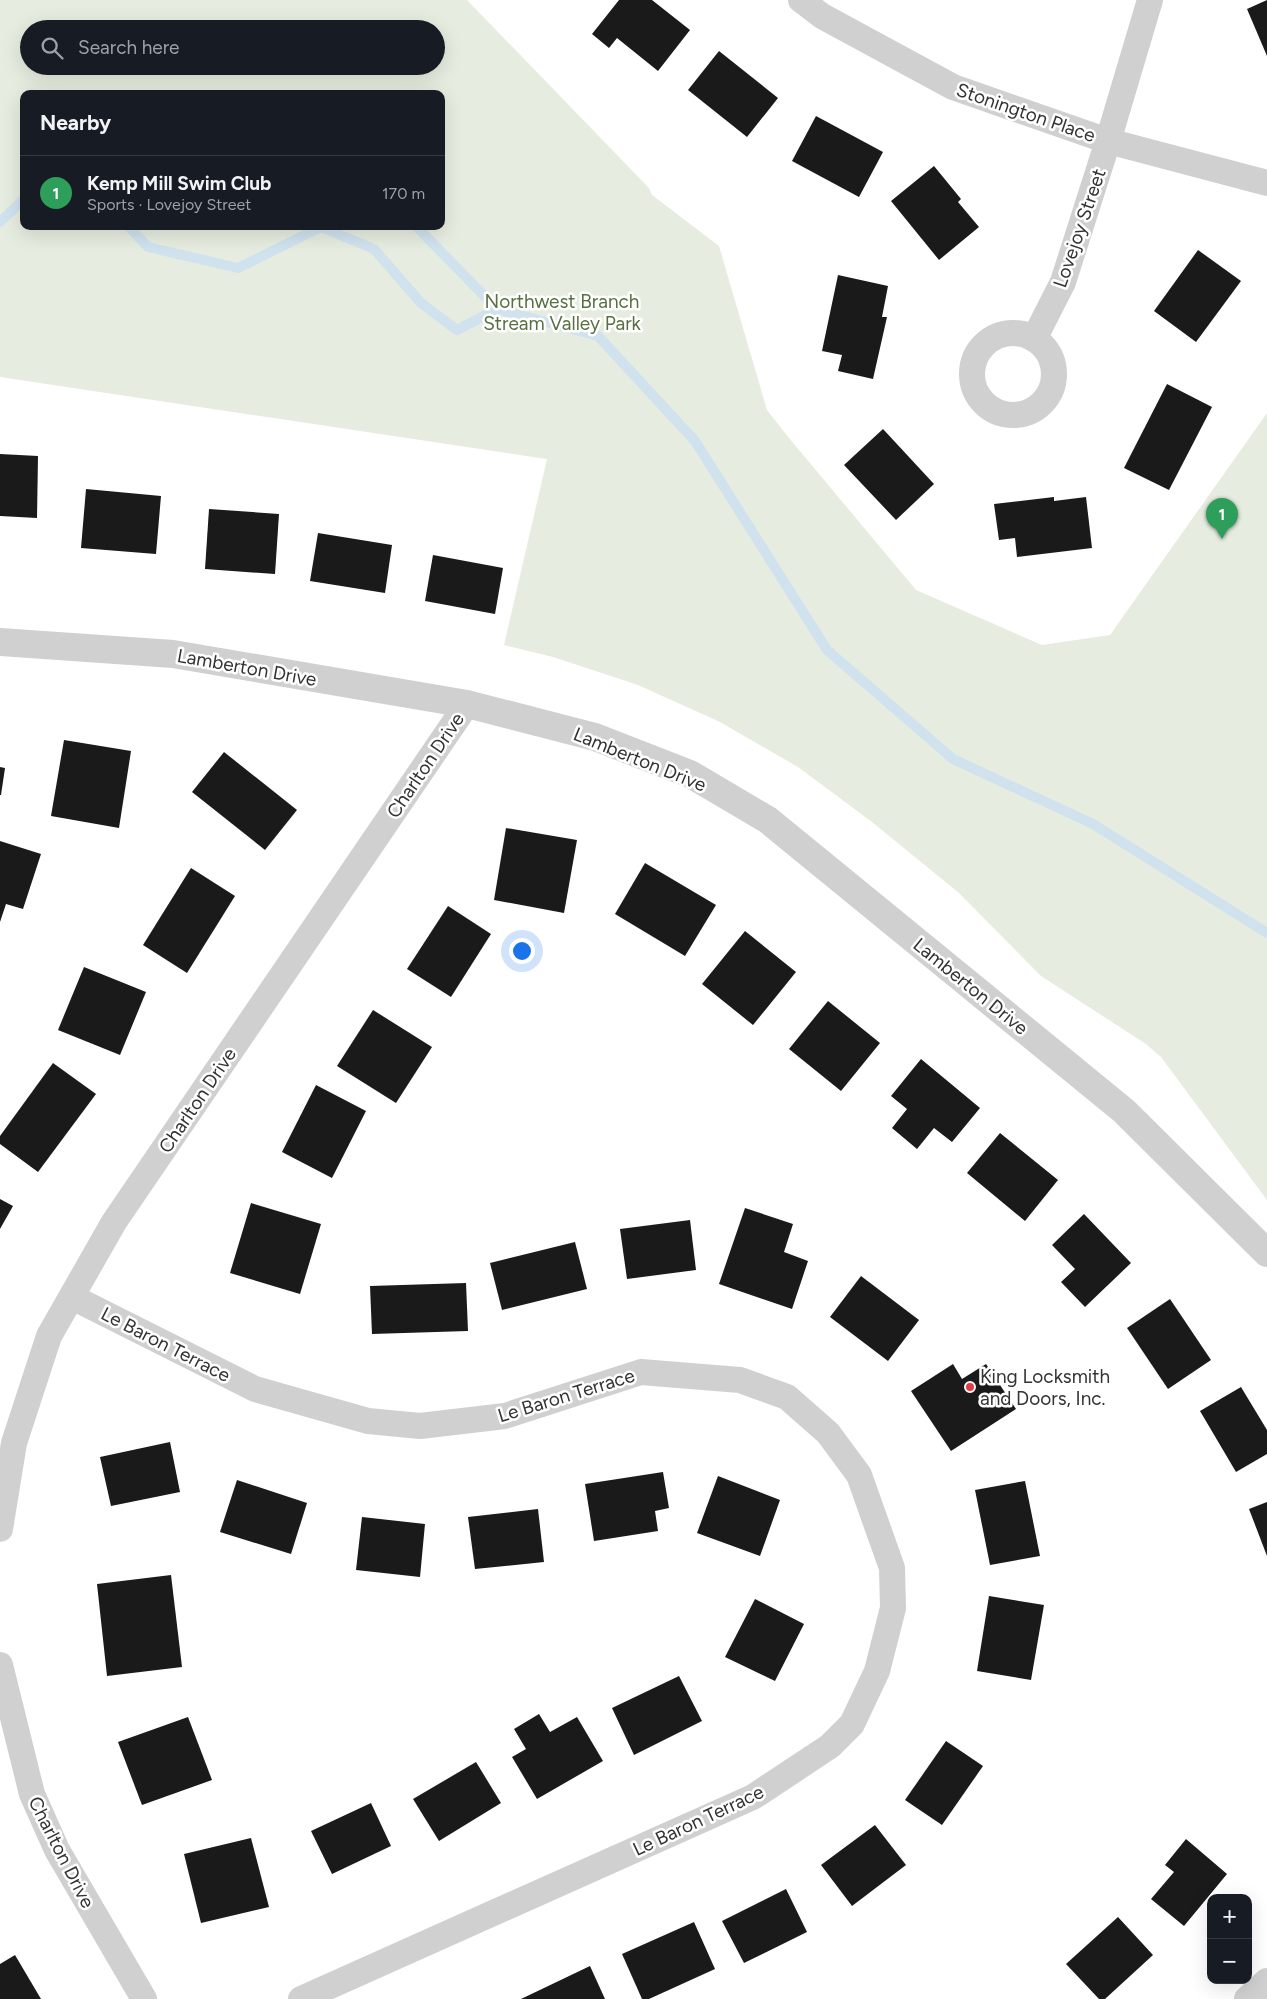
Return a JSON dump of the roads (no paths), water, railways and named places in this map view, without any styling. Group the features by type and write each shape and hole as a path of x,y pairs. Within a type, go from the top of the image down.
{"street":[{"name":"Stonington Place","path":"801,0 822,16 953,87 1108,141 1267,183"},
{"name":"Lovejoy Street","path":"1034,339 1063,282 1148,13 1150,0"},
{"name":"Lamberton Drive","path":"0,642 173,654 466,704 595,736 690,774 768,820 1124,1111 1267,1253"},
{"name":"Charlton Drive","path":"0,1529 14,1443 50,1336 114,1222 466,704"},
{"name":"Le Baron Terrace","path":"72,1297 254,1389 368,1421 420,1426 505,1416 641,1372 740,1380 787,1398 828,1433 860,1476 892,1568 893,1608 877,1671 852,1724 830,1746 753,1797 301,1999"},
{"name":"Charlton Drive","path":"0,1665 32,1794 57,1850 144,1999"},
{"path":"1247,1999 1267,1980"}],"waterway":[{"path":"0,222 20,203"},
{"path":"132,230 148,247 238,268 315,230"},
{"path":"328,230 374,249 421,303 457,330 497,309"},
{"path":"420,230 497,309 598,336 695,441 827,650 953,759 1093,824 1267,933"}],"place":[{"name":"Kemp Mill Swim Club","path":"1222,539"},
{"name":"King Locksmith and Doors, Inc.","path":"970,1387"}],"park label":[{"name":"Northwest Branch Stream Valley Park","path":"562,312"}]}
